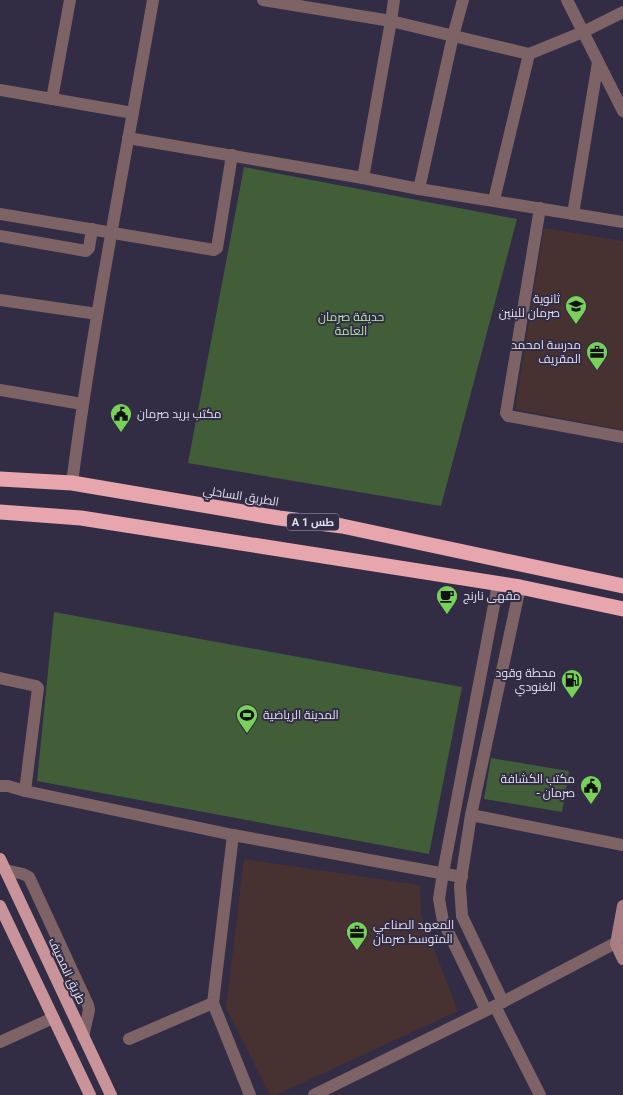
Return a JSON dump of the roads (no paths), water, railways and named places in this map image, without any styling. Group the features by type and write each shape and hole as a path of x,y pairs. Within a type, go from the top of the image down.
{"highway":[{"name":"الطريق الساحلي","path":"0,479 72,483 279,518 342,526 623,586"},
{"path":"0,512 81,518 520,587 623,609"}],"main road":[{"name":"طريق المصيف","path":"2,865 110,1095"},
{"path":"2,914 89,1095"}],"street":[{"path":"52,99 70,0"},
{"path":"72,483 82,404 97,314 153,0"},
{"path":"263,0 391,20 529,54 583,32 623,12"},
{"path":"362,178 394,0"},
{"path":"420,188 453,36 463,0"},
{"path":"567,0 623,111"},
{"path":"494,200 529,54"},
{"path":"573,214 598,62"},
{"path":"0,90 133,113"},
{"path":"128,138 623,222"},
{"path":"0,214 216,250 232,155"},
{"path":"540,208 506,413 508,416 623,437"},
{"path":"0,236 86,251 89,248 92,229"},
{"path":"0,300 97,314"},
{"path":"0,390 82,404"},
{"path":"498,584 439,899 443,921 495,1006 540,1095"},
{"path":"495,1006 462,916 460,886 471,815 520,587"},
{"path":"0,678 38,688 25,791"},
{"path":"0,786 8,786 233,834 462,876"},
{"path":"471,815 623,845"},
{"path":"233,834 213,1003 250,1095"},
{"path":"2,865 29,877 88,1005 89,1010 83,1037"},
{"path":"623,906 620,942 623,959"},
{"path":"314,1095 620,942"},
{"path":"129,1039 213,1003"},
{"path":"0,1042 53,1018"}],"place":[{"name":"ثانوية صرمان للبنين","path":"576,325"},
{"name":"مدرسة امحمد المقريف","path":"597,371"},
{"name":"مكتب بريد صرمان","path":"121,433"},
{"name":"مقهى نارنج","path":"447,615"},
{"name":"محطة وقود الغنودي","path":"572,699"},
{"name":"المدينة الرياضية","path":"247,734"},
{"name":"مكتب الكشافة - صرمان","path":"591,805"},
{"name":"المعهد الصناعي المتوسط صرمان","path":"357,951"}],"park label":[{"name":"حديقة صرمان العامة","path":"351,324"}]}
